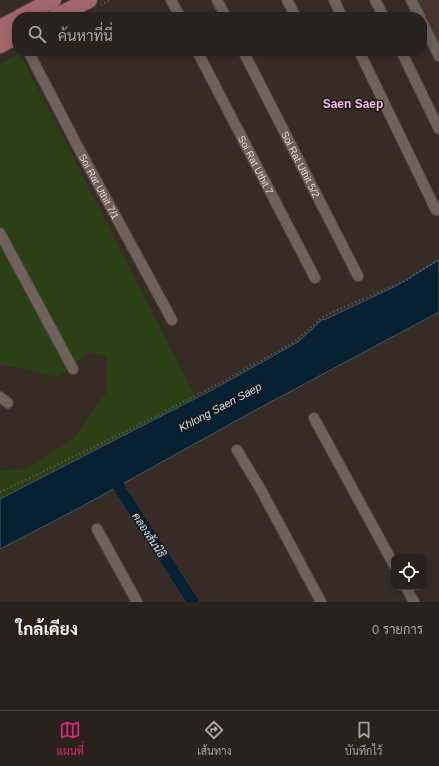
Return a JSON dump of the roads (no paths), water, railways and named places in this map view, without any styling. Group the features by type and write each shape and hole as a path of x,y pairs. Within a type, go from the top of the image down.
{"main road":[{"path":"29,12 52,0"},
{"path":"65,12 89,0"},
{"path":"0,28 12,22"},
{"path":"0,45 12,39"}],"street":[{"path":"171,0 177,12"},
{"path":"217,0 223,12"},
{"path":"287,0 293,12"},
{"path":"334,0 340,12"},
{"path":"375,0 381,12"},
{"path":"411,0 417,12"},
{"path":"427,32 439,56"},
{"name":"Soi Rat Uthit 7/1","path":"31,56 172,320"},
{"name":"Soi Rat Uthit 7","path":"200,56 315,278"},
{"name":"Soi Rat Uthit 5/2","path":"246,56 358,276"},
{"path":"361,56 436,210"},
{"path":"403,56 439,129"},
{"path":"0,233 73,369"},
{"path":"314,418 391,559"},
{"path":"237,450 261,490 321,602"},
{"path":"97,529 137,602"},
{"path":"408,590 414,602"}],"water":[{"name":"Khlong Saen Saep","path":"439,260 439,312 252,412 79,508 0,549 0,499 214,389 298,342 323,319 324,320 396,286"}],"waterway":[{"name":"คลองสันนิธิ","path":"111,475 193,602"}],"district":[{"name":"Saen Saep","path":"353,104"}]}
